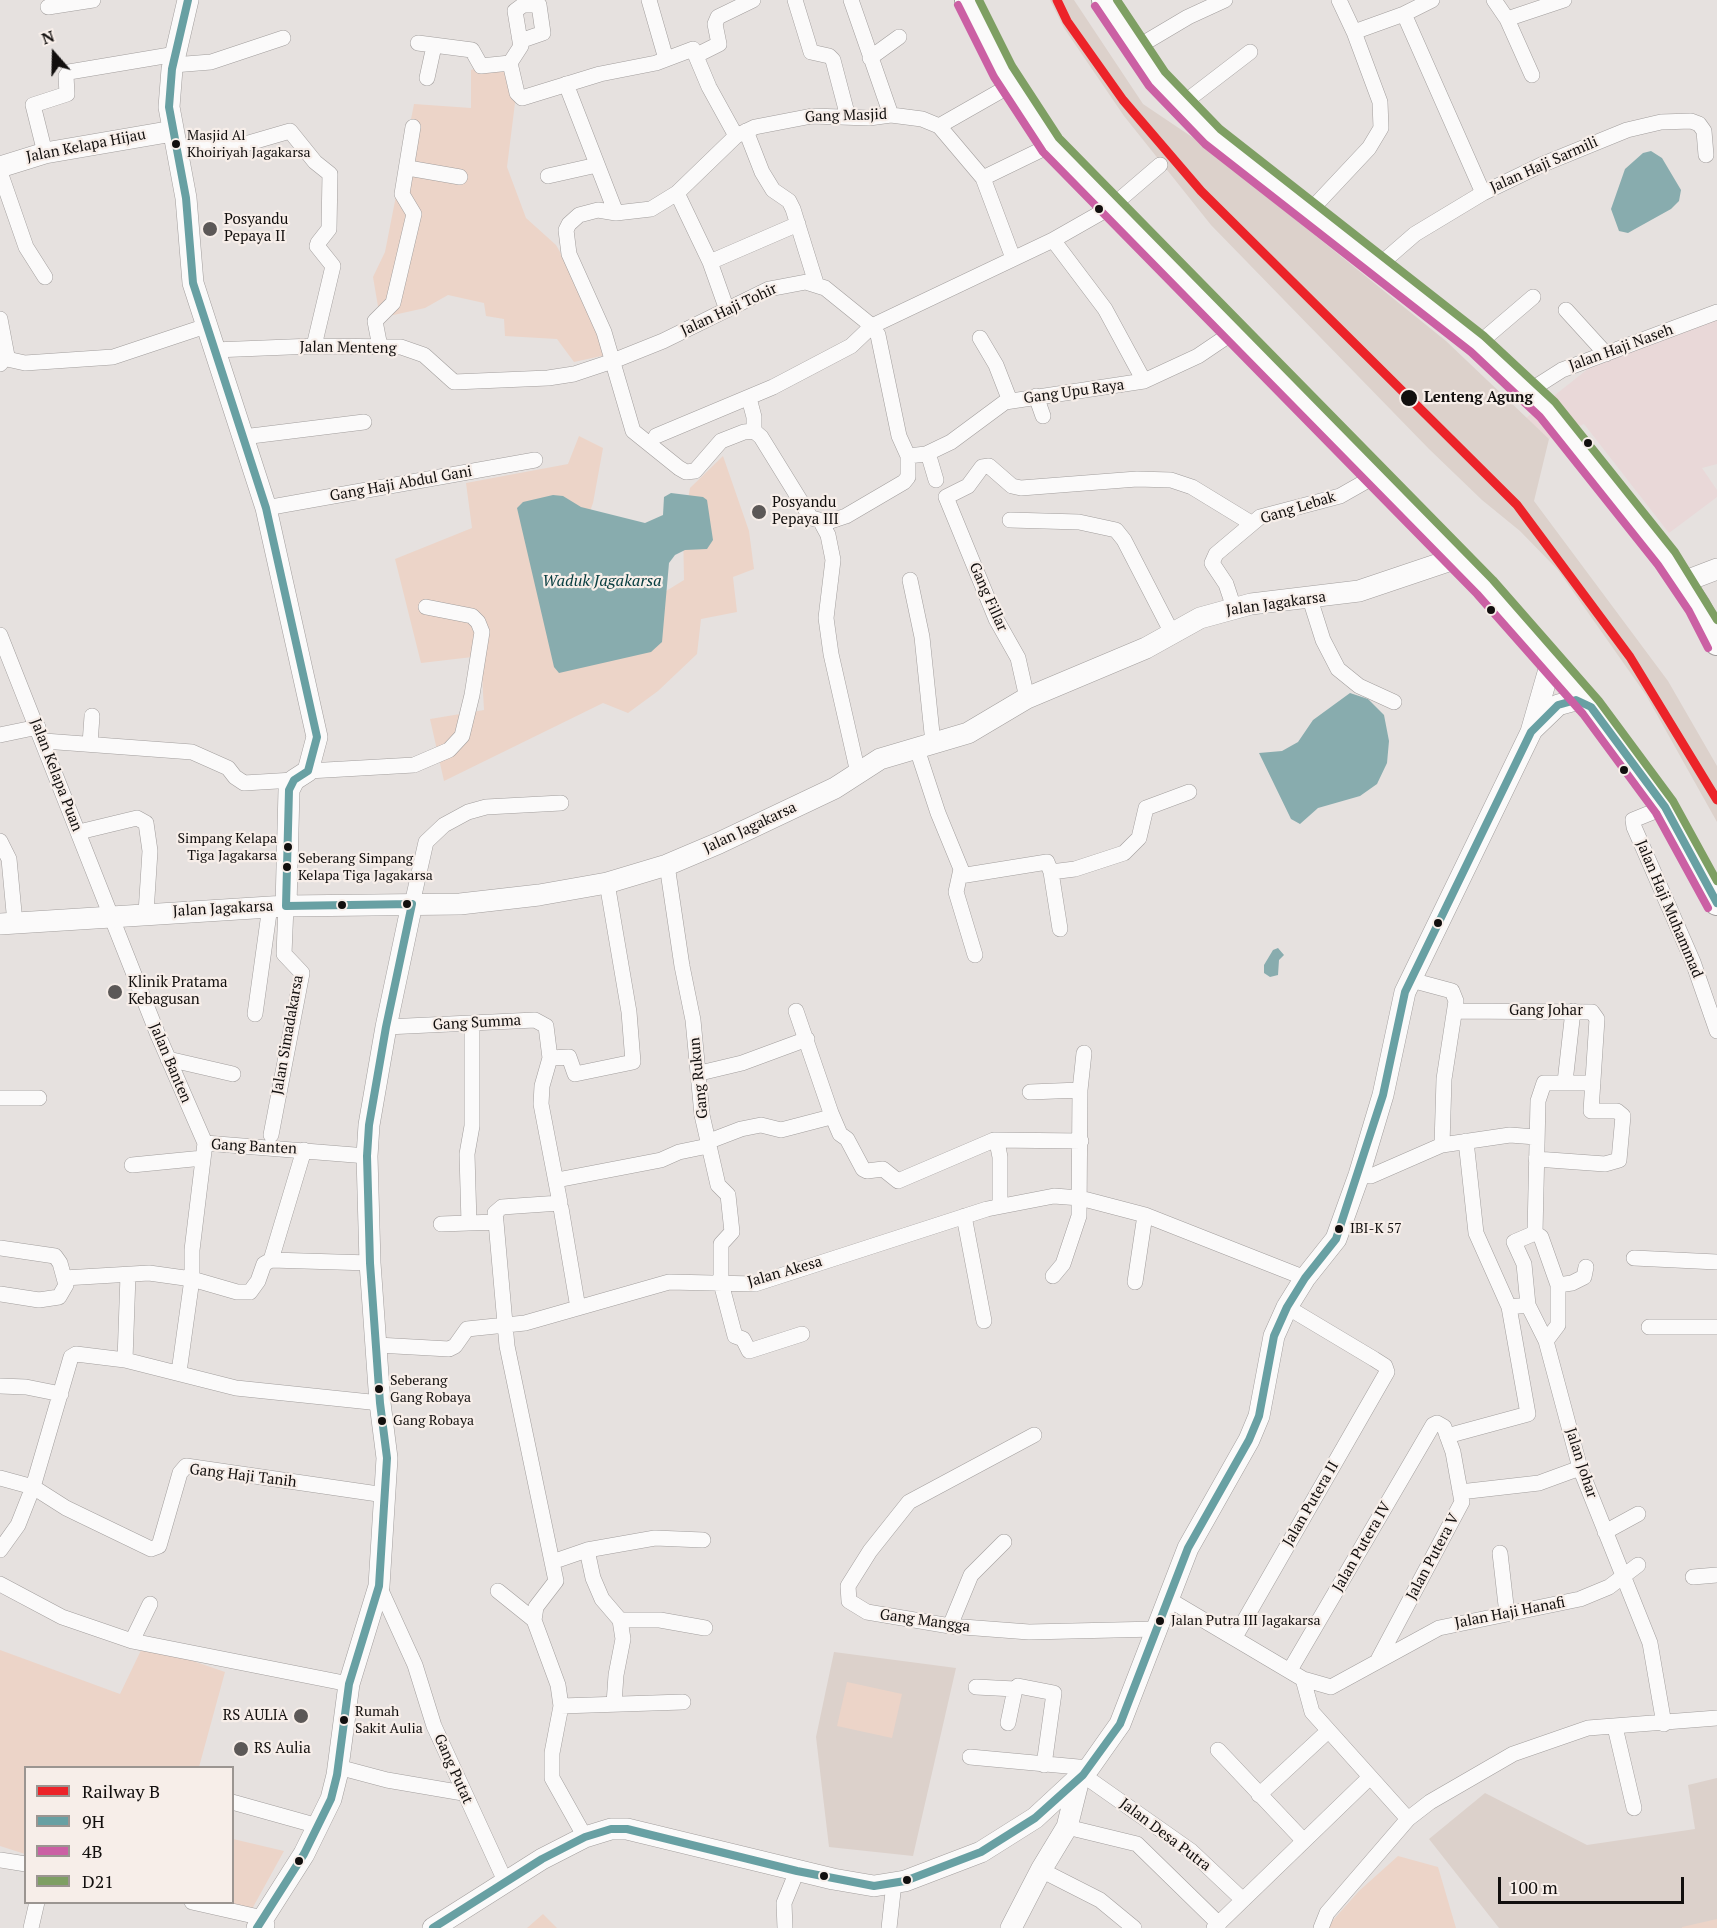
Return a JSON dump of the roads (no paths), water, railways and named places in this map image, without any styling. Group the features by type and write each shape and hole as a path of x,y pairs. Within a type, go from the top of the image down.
{"main road":[{"path":"188,0 174,60 170,107 186,198 193,283 266,508 315,726 316,747 288,801 278,906"},
{"path":"967,0 1011,85 1051,146 1377,474 1552,659 1591,707 1665,807 1717,903"},
{"path":"1104,0 1134,49 1181,105 1227,151 1478,344 1529,391 1588,456 1683,582 1717,643"},
{"name":"Jalan Kelapa Hijau","path":"0,167 45,153 175,139"},
{"name":"Jalan Jagakarsa","path":"7,923 278,906 506,900 607,883 668,865 758,825 835,788 880,759 968,733 1027,698 1146,648 1200,618 1234,608 1365,590 1457,558"},
{"path":"1683,582 1717,569"},
{"path":"433,1928 542,1859 585,1837 611,1829 627,1829 797,1871 874,1886 894,1883 981,1852 1039,1814 1084,1774 1120,1724 1198,1528 1250,1440 1259,1416 1274,1336 1287,1307 1305,1278 1336,1239 1359,1175 1383,1095 1405,992 1531,732 1552,659"},
{"path":"1531,732 1558,705 1576,700 1591,707"},
{"path":"263,1925 304,1854 331,1799 350,1684 379,1586 387,1458 380,1403 370,1263 367,1156 369,1125 386,1028 412,904"},
{"path":"1011,1928 1041,1869 1065,1832 1084,1774"},
{"path":"1039,1814 1065,1832"}],"street":[{"path":"48,7 93,0"},
{"path":"649,0 666,59"},
{"path":"795,0 811,52 829,56 833,60 848,117"},
{"path":"850,0 891,115"},
{"path":"1134,49 1178,22 1225,0"},
{"path":"1308,213 1377,138 1381,128 1380,102 1354,32 1339,0"},
{"path":"1354,32 1404,14 1432,0"},
{"path":"1494,0 1507,19 1532,75"},
{"path":"1507,19 1564,0"},
{"path":"697,55 718,44 715,24 718,17 745,2"},
{"path":"1404,14 1483,193"},
{"path":"870,58 899,37"},
{"path":"45,153 33,105 67,94 66,76 69,72 174,60 211,62 283,38"},
{"path":"427,78 426,44 472,51 481,66 510,63 521,48 520,41"},
{"path":"510,63 517,93 522,98 693,50 709,87 741,133 773,190 789,201 816,284 872,326 878,335 899,436 908,456 908,477 904,482 846,516 821,522 816,521 807,513 761,437 754,431 744,432 721,441 700,468 686,472 633,431 613,361"},
{"path":"1181,105 1250,52"},
{"path":"566,84 616,213"},
{"path":"1011,85 939,126 983,178 1013,258"},
{"name":"Gang Masjid","path":"613,361 604,332 569,254 567,230 573,220 586,212 598,210 616,213 651,209 677,193 741,133 780,120 812,116 869,118 891,115 922,119 939,126"},
{"name":"Jalan Haji Sarmili","path":"1377,267 1421,229 1483,193 1597,141 1661,122 1685,120 1699,124 1706,139 1706,155"},
{"path":"380,347 375,321 393,303 414,214 402,194 413,127"},
{"path":"175,139 215,150 235,147 290,131 315,162 330,174 329,229 317,246 333,266 314,346"},
{"path":"983,178 1051,146"},
{"path":"548,176 597,165"},
{"path":"656,435 773,387 851,346 872,326 1053,240 1125,198 1127,192 1160,165"},
{"path":"408,168 460,177"},
{"path":"0,172 26,247 45,277"},
{"path":"677,193 710,262 726,310"},
{"path":"710,262 798,224"},
{"path":"1053,240 1105,309 1144,381"},
{"name":"Jalan Haji Tohir","path":"613,361 663,341 783,285 806,282 816,284"},
{"path":"1478,344 1533,297"},
{"path":"1566,310 1606,354"},
{"name":"Jalan Haji Naseh","path":"1529,391 1556,373 1717,312"},
{"path":"0,319 3,362 25,363 113,357 206,326"},
{"name":"Gang Upu Raya","path":"908,456 928,453 951,442 1000,404 1036,396 1144,381 1198,356 1235,331"},
{"path":"980,338 996,365 1010,401"},
{"name":"Jalan Menteng","path":"214,350 314,346 401,348 424,355 454,382 574,375 613,361"},
{"path":"1036,396 1043,416"},
{"path":"749,398 754,417 754,431"},
{"path":"243,437 364,422"},
{"path":"928,453 936,480"},
{"name":"Gang Haji Abdul Gani","path":"266,508 535,460"},
{"name":"Gang Fillar","path":"1027,698 1018,658 996,619 946,497 968,486 986,465 993,468 1012,486 1021,488 1161,478 1192,487 1251,523"},
{"name":"Gang Lebak","path":"1234,608 1226,584 1212,560 1251,523 1269,514 1340,495 1377,474"},
{"path":"1010,520 1079,522 1116,530 1125,540 1172,633"},
{"path":"821,522 828,535 832,560 826,618 831,654 858,773"},
{"path":"910,580 922,637 925,746 938,813 961,869 956,892 975,955"},
{"path":"1310,599 1323,640 1338,669 1359,686 1394,702"},
{"path":"0,735 41,734 90,744 192,752 228,768 244,783 301,775 414,765 449,750 462,736 472,695 482,632 478,622 472,616 426,607"},
{"name":"Jalan Kelapa Puan","path":"0,635 41,734 110,915"},
{"path":"90,744 92,716"},
{"path":"1051,872 1075,868 1124,853 1139,838 1146,808 1189,792"},
{"path":"412,904 426,842 444,825 468,812 486,807 561,803"},
{"name":"Jalan Haji Muhammad","path":"1665,807 1633,820 1634,826 1693,962 1717,1031"},
{"path":"79,832 137,818 146,823 150,851 146,913"},
{"path":"0,841 9,859 7,923"},
{"path":"960,876 1047,862 1051,872 1060,929"},
{"name":"Gang Rukun","path":"668,865 700,1073 702,1115 718,1185 728,1195 732,1232 721,1244 721,1283 735,1336 743,1339 749,1351 802,1334"},
{"path":"535,1613 556,1581 504,1326 495,1213 502,1207 560,1203 541,1104 542,1086 550,1058 569,1057 575,1074 631,1064 634,1059 629,1012 607,883"},
{"path":"255,1014 278,906"},
{"name":"Jalan Simadakarsa","path":"271,1135 302,973 284,954 278,906"},
{"name":"Jalan Banten","path":"110,915 204,1150"},
{"path":"1411,980 1452,991 1456,1001 1444,1079 1442,1145"},
{"path":"796,1011 837,1129 847,1139 863,1169 867,1171 883,1169 898,1181 994,1140 1081,1141"},
{"name":"Gang Johar","path":"1455,1011 1592,1012 1597,1019 1592,1111 1617,1111 1623,1116 1618,1160 1605,1164 1536,1159"},
{"path":"1565,1082 1573,1011"},
{"name":"Gang Summa","path":"386,1028 542,1021 546,1026 550,1058"},
{"path":"469,1224 467,1154 472,1126 472,1024"},
{"path":"700,1073 742,1063 807,1039"},
{"path":"1053,1276 1063,1264 1079,1216 1080,1090 1084,1053"},
{"path":"168,1059 233,1074"},
{"path":"1535,1233 1538,1101 1544,1083 1593,1083"},
{"path":"1030,1092 1080,1090"},
{"path":"0,1098 39,1098"},
{"path":"556,1180 661,1160 678,1152 708,1144 741,1129 761,1125 781,1130 826,1118 831,1113"},
{"path":"1359,1175 1371,1176 1442,1145 1510,1135 1536,1137"},
{"path":"994,1140 997,1142 1000,1157 1000,1205"},
{"path":"1447,1436 1528,1414 1509,1307 1476,1233 1466,1141"},
{"path":"132,1165 204,1150"},
{"name":"Gang Banten","path":"179,1372 192,1279 192,1250 204,1150 304,1150 367,1156"},
{"path":"271,1260 304,1150"},
{"name":"Jalan Akesa","path":"377,1345 449,1349 455,1346 467,1329 504,1326 669,1282 754,1284 1000,1205 1054,1196 1080,1198 1145,1215 1305,1278"},
{"path":"561,1208 578,1308"},
{"path":"1135,1282 1145,1215"},
{"path":"964,1216 984,1321"},
{"path":"441,1224 496,1222"},
{"path":"1535,1233 1540,1237 1558,1285 1558,1325 1546,1341 1528,1305 1524,1264 1514,1242 1535,1233"},
{"path":"0,1248 55,1256 66,1285 59,1297 39,1300 0,1294"},
{"path":"1634,1258 1717,1262"},
{"path":"64,1278 149,1273 192,1279 237,1292 250,1292 264,1264 271,1260 370,1263"},
{"path":"1558,1285 1572,1283 1584,1277 1586,1267"},
{"path":"126,1360 128,1275"},
{"path":"1509,1307 1528,1305"},
{"name":"Jalan Putera II","path":"1235,1637 1387,1372 1380,1363 1287,1307"},
{"path":"1648,1327 1717,1327"},
{"name":"Jalan Johar","path":"1546,1341 1580,1468 1621,1577 1650,1643 1664,1724"},
{"path":"0,1550 18,1525 33,1487 71,1357 76,1354 126,1360 145,1367 179,1372 236,1388 380,1403"},
{"path":"0,1386 26,1387 61,1394"},
{"name":"Jalan Putera IV","path":"1297,1674 1433,1425 1437,1423 1444,1427 1447,1436"},
{"name":"Gang Mangga","path":"1034,1436 909,1502 870,1551 848,1586 849,1601 867,1612 950,1626 1029,1632 1157,1629"},
{"name":"Jalan Putera V","path":"1379,1658 1462,1502 1453,1452 1447,1436"},
{"name":"Gang Haji Tanih","path":"33,1487 66,1508 151,1549 159,1546 180,1473 186,1466 385,1495"},
{"path":"1460,1492 1539,1483 1580,1468"},
{"path":"0,1478 33,1487"},
{"path":"1605,1532 1638,1514"},
{"path":"552,1562 586,1551 655,1538 703,1540"},
{"path":"950,1626 971,1575 1004,1542"},
{"path":"586,1551 590,1570 602,1599 620,1620 623,1639 616,1675 614,1704"},
{"path":"1500,1553 1507,1614"},
{"name":"Jalan Haji Hanafi","path":"1168,1599 1297,1674 1331,1687 1379,1658 1439,1628 1580,1599 1609,1587 1638,1565"},
{"path":"1693,1577 1717,1575"},
{"path":"0,1584 62,1617 132,1641 350,1684"},
{"name":"Gang Putat","path":"379,1586 415,1665 434,1726 506,1883"},
{"path":"498,1591 535,1613 558,1685 561,1706 552,1753 552,1778 585,1837"},
{"path":"132,1641 150,1604"},
{"path":"620,1620 660,1620 705,1628"},
{"path":"1297,1674 1312,1713 1404,1815"},
{"path":"976,1687 1015,1689 1021,1686 1054,1693 1044,1765"},
{"path":"1008,1723 1015,1689"},
{"path":"561,1706 683,1702"},
{"path":"1321,1928 1327,1913 1404,1815 1513,1754 1587,1728 1664,1724 1717,1718"},
{"path":"1615,1726 1634,1808"},
{"path":"1259,1795 1327,1732"},
{"path":"1218,1750 1303,1840"},
{"path":"970,1757 1044,1765 1084,1774"},
{"path":"338,1767 387,1780 463,1793"},
{"name":"Jalan Desa Putra","path":"1084,1774 1191,1851 1243,1900"},
{"name":"Jalan Desa Putra","path":"1065,1832 1137,1844 1216,1926 1369,1778"},
{"path":"234,1803 318,1826"},
{"path":"0,1860 24,1864"},
{"path":"1041,1869 1100,1900 1134,1928"},
{"path":"785,1928 784,1903 797,1871"},
{"path":"889,1928 894,1883"},
{"path":"31,1928 37,1904"},
{"path":"198,1904 263,1925"}],"water":[{"path":"1651,151 1662,158 1681,190 1679,201 1671,209 1628,233 1619,231 1611,209 1625,169 1643,153"},
{"name":"Waduk Jagakarsa","path":"671,493 703,497 707,500 713,540 707,549 685,550 675,555 669,563 662,642 651,652 559,673 554,667 517,508 523,502 553,495 563,496 581,507 645,523 663,515 664,497"},
{"path":"1350,693 1368,699 1384,715 1389,741 1387,763 1377,784 1360,796 1318,808 1300,824 1291,819 1259,753 1282,751 1298,742 1313,720"},
{"path":"1278,948 1284,955 1279,960 1278,975 1270,977 1264,973 1264,965 1273,950"}],"rail line":[{"name":"B","path":"1057,0 1067,21 1123,100 1201,191 1517,505 1630,657 1717,800"}],"place":[{"name":"Masjid Al Khoiriyah Jagakarsa","path":"176,144"},
{"name":"Posyandu Pepaya II","path":"210,229"},
{"name":"Lenteng Agung","path":"1409,398"},
{"name":"Posyandu Pepaya III","path":"759,512"},
{"name":"Simpang Kelapa Tiga Jagakarsa","path":"288,847"},
{"name":"Seberang Simpang Kelapa Tiga Jagakarsa","path":"287,867"},
{"name":"Klinik Pratama Kebagusan","path":"115,992"},
{"name":"IBI-K 57","path":"1339,1229"},
{"name":"Seberang Gang Robaya","path":"379,1389"},
{"name":"Gang Robaya","path":"382,1421"},
{"name":"Jalan Putra III Jagakarsa","path":"1160,1621"},
{"name":"RS AULIA","path":"301,1716"},
{"name":"Rumah Sakit Aulia","path":"344,1720"},
{"name":"RS Aulia","path":"241,1749"}]}
